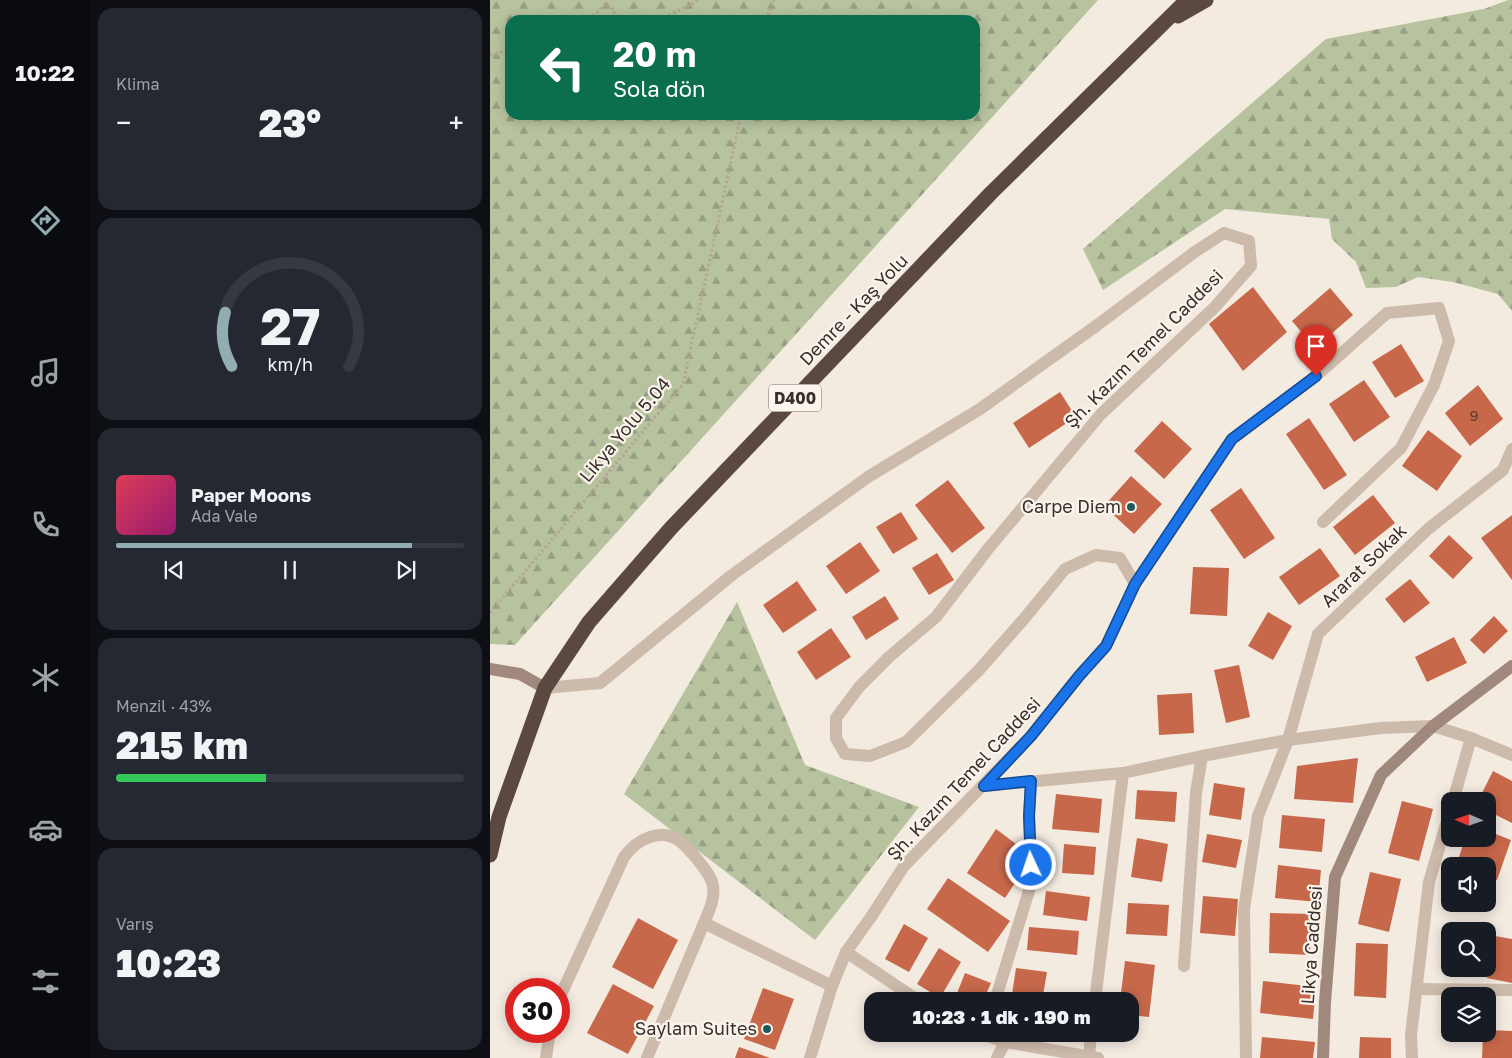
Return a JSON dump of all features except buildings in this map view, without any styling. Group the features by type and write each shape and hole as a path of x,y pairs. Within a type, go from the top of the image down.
{"highway":[{"name":"Demre - Kaş Yolu","path":"490,855 499,818 545,688 589,622 672,528 991,193 1187,0"},
{"path":"1161,26 1206,0"}],"street":[{"name":"Şh. Kazım Temel Caddesi","path":"545,688 600,683 748,563 868,477 980,409 1196,251 1224,233 1249,241 1251,266 1214,308 1100,414 988,549 936,617 889,656 860,686 836,718 836,738 845,754 870,756 906,742 979,670 1065,569 1096,555 1120,558 1135,584 1106,646 1079,676 1031,736 904,866 871,918 846,952 832,986 810,1058"},
{"path":"1135,584 1232,439 1316,376 1387,313 1438,308 1449,341 1434,385 1401,448 1323,522"},
{"name":"Ararat Sokak","path":"1246,1058 1244,909 1258,816 1288,740 1318,634 1428,529 1503,470 1512,448"},
{"name":"Likya Caddesi","path":"1323,1058 1324,1002 1334,877 1381,775 1433,726 1512,666"},
{"path":"490,669 520,674 545,688"},
{"path":"984,786 1123,773 1288,740 1381,728 1433,726 1471,738 1512,755"},
{"path":"1456,792 1471,738"},
{"path":"1184,966 1196,793 1202,756"},
{"path":"1096,992 1123,773"},
{"path":"998,992 1032,881 1029,816 1031,781"},
{"path":"568,978 624,857 630,848 648,837 658,835 669,836 680,841 708,873 713,884 712,903 647,1058"},
{"path":"1412,1058 1411,1035 1429,882 1441,841"},
{"path":"704,923 832,986"},
{"path":"846,952 906,992"},
{"path":"1416,989 1512,990"},
{"path":"997,1058 1005,1042 1093,1057 1092,1042"},
{"path":"546,1058 548,1043"}],"path":[{"path":"670,15 699,0"},
{"path":"768,15 774,0"},
{"path":"595,15 606,4 614,10 614,15"},
{"path":"490,55 505,51"},
{"name":"Likya Yolu 5.04","path":"490,613 683,384 740,120"}],"green space":[{"path":"490,0 1098,0 515,645 490,644"},
{"path":"1512,0 1512,311 1498,294 1453,282 1418,277 1396,287 1366,288 1356,262 1332,239 1329,219 1225,209 1103,290 1083,249 1326,39 1484,9"},
{"path":"737,602 805,765 919,807 815,940 624,794"}],"place":[{"name":"Carpe Diem","path":"1131,507"},
{"name":"Saylam Suites","path":"767,1029"}],"route":[{"path":"1031,865 1029,816 1031,781 984,786 1031,736 1079,676 1106,646 1135,584 1232,439 1316,376"}]}
